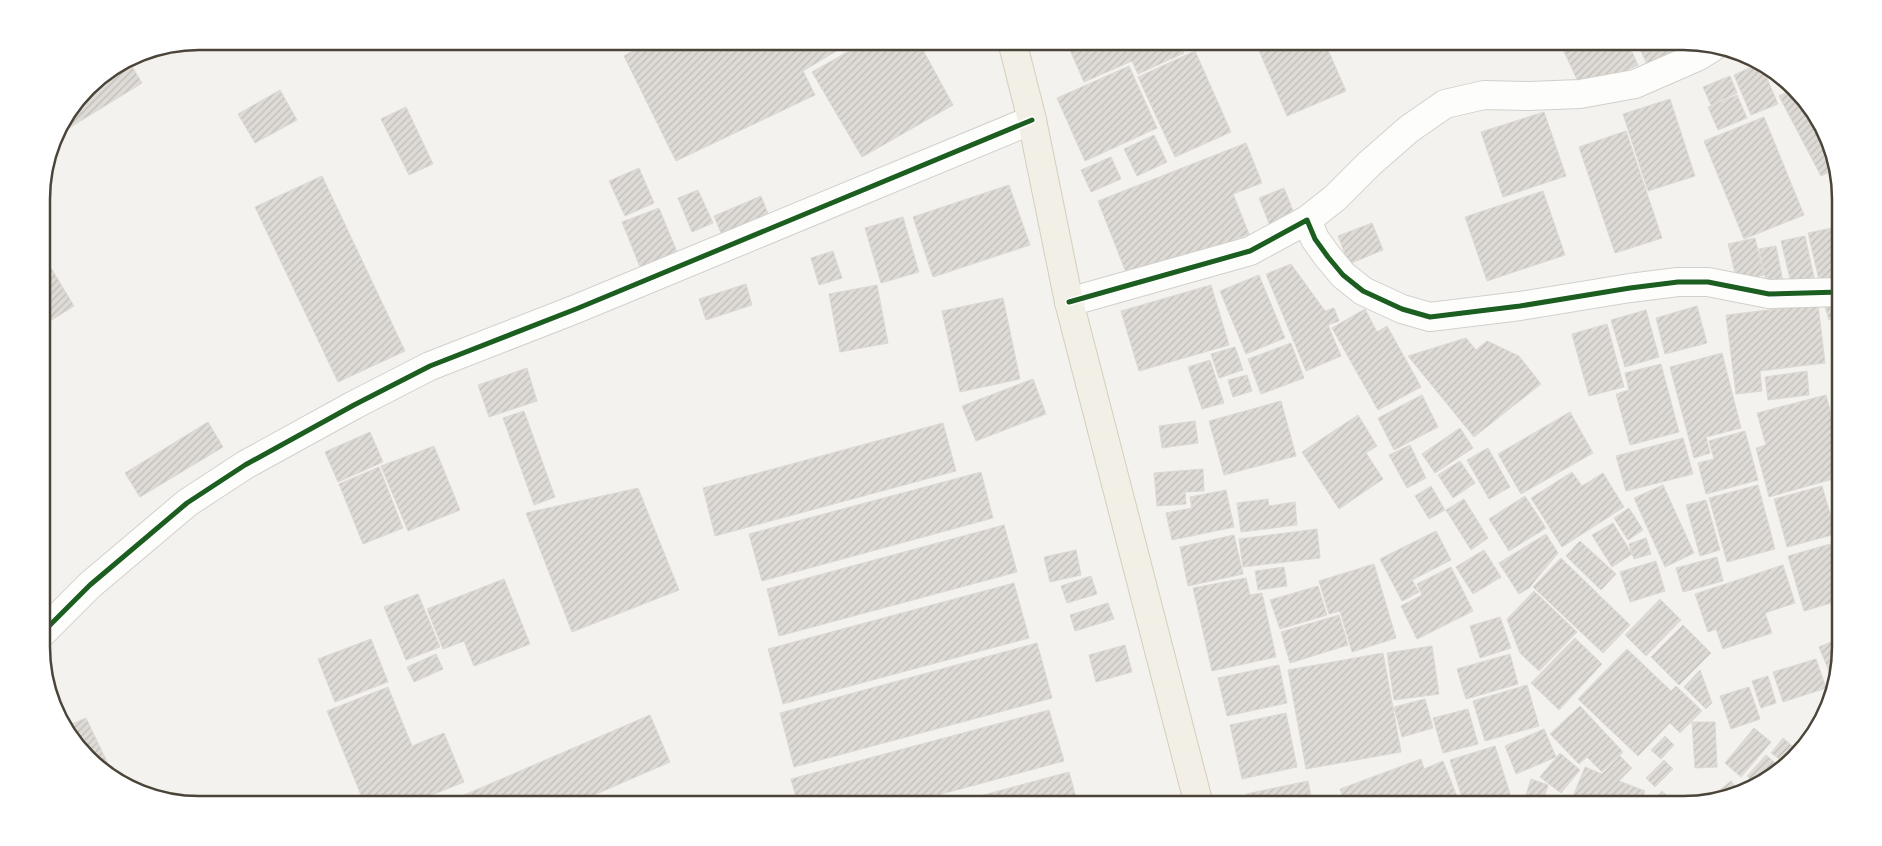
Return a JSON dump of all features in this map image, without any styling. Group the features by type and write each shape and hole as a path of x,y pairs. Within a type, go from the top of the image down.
{"main road":[{"path":"1014,50 1032,120 1069,302 1197,796"}],"street":[{"path":"1069,302 1250,251 1308,220 1335,198 1369,164 1409,129 1445,104 1484,95 1580,94 1635,84 1706,52"},
{"path":"50,625 90,585 187,503 245,465 371,396 430,366 576,309 1032,120"},
{"path":"1308,220 1315,239 1328,257 1343,275 1363,291 1402,309 1430,317 1511,308 1678,282 1708,282 1769,294 1832,292"}],"building":[{"path":"634,50 838,50 803,71 815,95 676,161 624,56"},
{"path":"851,50 923,50 953,105 862,157 812,72"},
{"path":"1070,50 1182,50 1184,53 1138,74 1132,61 1084,82"},
{"path":"1259,50 1328,50 1346,91 1287,116"},
{"path":"1563,50 1631,50 1638,65 1582,90"},
{"path":"1640,50 1677,50 1647,64"},
{"path":"1677,50 1690,50 1680,55"},
{"path":"1195,51 1231,132 1175,157 1138,77"},
{"path":"132,66 142,83 67,129 87,101 116,75"},
{"path":"1129,66 1157,128 1085,161 1057,98"},
{"path":"1751,67 1766,76 1778,104 1751,115 1734,75"},
{"path":"1730,76 1737,93 1711,105 1703,87"},
{"path":"280,90 297,120 255,143 238,114"},
{"path":"1786,92 1801,108 1821,142 1829,172 1821,176 1779,96"},
{"path":"1737,95 1747,118 1718,130 1708,107"},
{"path":"1670,99 1695,176 1648,191 1623,114"},
{"path":"406,107 433,164 409,175 381,119"},
{"path":"1544,112 1566,176 1503,197 1481,132"},
{"path":"1764,117 1804,215 1744,239 1704,141"},
{"path":"1626,131 1662,238 1615,253 1579,147"},
{"path":"1154,135 1167,162 1137,176 1124,149"},
{"path":"1246,143 1262,183 1233,194 1249,234 1129,280 1098,201"},
{"path":"1111,157 1121,179 1091,192 1081,170"},
{"path":"639,168 654,203 625,216 609,181"},
{"path":"322,176 405,351 338,382 255,207"},
{"path":"1009,185 1030,245 933,277 913,217"},
{"path":"1284,188 1297,221 1272,231 1259,198"},
{"path":"698,190 713,223 692,232 678,198"},
{"path":"1543,191 1565,255 1487,281 1465,217"},
{"path":"761,196 771,221 724,240 714,216"},
{"path":"659,208 677,252 640,267 622,222"},
{"path":"903,217 919,272 881,283 865,228"},
{"path":"1372,223 1383,250 1349,264 1338,236"},
{"path":"1832,228 1832,281 1820,284 1808,233"},
{"path":"1805,236 1816,286 1793,291 1781,241"},
{"path":"1755,238 1764,275 1737,281 1728,244"},
{"path":"1776,246 1784,287 1768,290 1759,249"},
{"path":"833,251 842,278 819,285 811,258"},
{"path":"1291,264 1325,311 1334,308 1339,321 1328,325 1341,356 1306,371 1266,274"},
{"path":"50,266 74,306 50,321"},
{"path":"1259,275 1285,338 1246,354 1220,291"},
{"path":"746,284 752,305 706,320 699,299"},
{"path":"877,285 888,343 840,352 829,294"},
{"path":"1211,285 1229,345 1139,371 1121,311"},
{"path":"1003,298 1020,379 960,392 942,311"},
{"path":"1823,300 1832,301 1832,319 1829,320"},
{"path":"1818,304 1825,363 1760,371 1762,391 1736,394 1726,315"},
{"path":"1697,306 1707,343 1665,354 1656,318"},
{"path":"1365,309 1377,332 1387,326 1421,387 1378,410 1332,328"},
{"path":"1646,310 1659,357 1625,367 1611,320"},
{"path":"1607,324 1624,387 1589,396 1572,334"},
{"path":"1466,338 1476,350 1487,341 1519,356 1541,384 1474,437 1408,356"},
{"path":"1291,343 1304,378 1261,394 1248,359"},
{"path":"1235,347 1243,370 1219,378 1211,354"},
{"path":"1722,353 1741,428 1706,437 1710,453 1694,458 1670,367"},
{"path":"1210,360 1224,403 1202,409 1188,367"},
{"path":"1661,364 1679,432 1630,445 1616,394 1629,390 1625,373"},
{"path":"527,368 537,401 489,417 478,385"},
{"path":"1807,371 1809,395 1768,400 1765,377"},
{"path":"1247,375 1252,391 1233,397 1228,380"},
{"path":"1033,379 1046,414 976,441 962,406"},
{"path":"1422,395 1438,427 1394,450 1378,418"},
{"path":"1826,395 1832,418 1832,479 1769,497 1756,448 1766,445 1757,413"},
{"path":"1281,401 1296,456 1224,475 1209,421"},
{"path":"524,411 555,497 534,505 503,418"},
{"path":"1570,412 1593,453 1521,494 1498,454"},
{"path":"1358,415 1377,446 1366,453 1383,479 1339,509 1302,452"},
{"path":"1195,421 1198,443 1162,448 1159,426"},
{"path":"208,422 223,447 140,497 125,473"},
{"path":"943,423 956,471 715,536 703,488"},
{"path":"1460,428 1473,448 1435,473 1422,454"},
{"path":"1745,431 1758,480 1706,494 1698,463 1714,459 1709,441"},
{"path":"370,432 383,462 338,482 325,452"},
{"path":"1683,438 1693,474 1626,491 1616,456"},
{"path":"1410,445 1426,478 1407,488 1389,455"},
{"path":"434,446 460,510 408,531 381,466"},
{"path":"1488,448 1510,487 1489,499 1467,460"},
{"path":"1460,461 1475,483 1453,498 1438,475"},
{"path":"379,467 403,528 363,544 339,484"},
{"path":"1203,469 1204,491 1185,492 1186,504 1157,506 1154,473"},
{"path":"981,472 993,518 762,581 749,534"},
{"path":"1572,472 1582,486 1603,473 1624,507 1562,547 1531,498"},
{"path":"1663,485 1694,553 1665,567 1634,498"},
{"path":"1758,485 1775,549 1727,562 1709,498"},
{"path":"1431,486 1445,510 1429,519 1415,496"},
{"path":"1822,486 1832,520 1832,535 1787,547 1774,499"},
{"path":"638,488 679,590 572,632 526,513"},
{"path":"1226,490 1234,527 1172,540 1166,513 1192,508 1190,497"},
{"path":"1525,496 1546,528 1509,551 1489,519"},
{"path":"1268,499 1269,506 1295,502 1297,525 1241,532 1237,503"},
{"path":"1464,499 1488,538 1471,550 1446,510"},
{"path":"1706,500 1720,550 1700,556 1686,505"},
{"path":"1629,508 1643,530 1628,540 1614,518"},
{"path":"1613,523 1632,554 1612,567 1592,535"},
{"path":"1004,525 1017,572 779,636 767,589"},
{"path":"1317,529 1320,558 1243,567 1239,539"},
{"path":"1436,531 1451,560 1412,580 1419,592 1402,601 1380,559"},
{"path":"1546,534 1558,553 1529,588 1519,594 1499,563"},
{"path":"1234,535 1243,574 1188,586 1180,547"},
{"path":"1646,538 1651,554 1634,559 1629,544"},
{"path":"1580,541 1616,574 1601,590 1566,556"},
{"path":"1830,544 1832,551 1832,603 1804,611 1788,556"},
{"path":"1076,550 1081,575 1050,582 1044,557"},
{"path":"1484,550 1501,577 1473,594 1456,567"},
{"path":"1717,557 1723,581 1683,592 1676,568"},
{"path":"1561,558 1630,625 1603,653 1533,587"},
{"path":"1656,561 1665,591 1630,602 1620,572"},
{"path":"1374,564 1396,638 1352,652 1340,611 1329,614 1319,581"},
{"path":"1783,565 1795,603 1765,613 1772,633 1723,649 1716,629 1708,632 1695,594"},
{"path":"1284,567 1287,586 1258,590 1255,571"},
{"path":"1451,567 1473,611 1417,639 1401,606 1422,595 1417,584"},
{"path":"1091,576 1097,594 1067,603 1061,586"},
{"path":"1246,578 1250,595 1262,593 1276,657 1212,671 1193,588"},
{"path":"504,579 530,644 474,666 464,641 443,649 427,609"},
{"path":"1014,583 1029,638 783,704 768,649"},
{"path":"1318,586 1327,615 1280,629 1270,600"},
{"path":"1534,591 1577,632 1539,671 1520,653 1507,619"},
{"path":"418,594 440,647 406,660 384,607"},
{"path":"1660,599 1681,620 1646,656 1625,635"},
{"path":"1108,603 1114,619 1075,631 1070,615"},
{"path":"1339,615 1348,645 1290,663 1281,632"},
{"path":"1500,617 1511,648 1480,658 1470,626"},
{"path":"1683,625 1711,653 1679,685 1651,657"},
{"path":"1575,638 1602,664 1559,710 1531,683"},
{"path":"371,639 388,682 335,702 318,659"},
{"path":"1832,642 1830,672 1819,647"},
{"path":"1037,643 1052,698 794,767 780,713"},
{"path":"1125,645 1132,672 1096,682 1089,655"},
{"path":"1432,646 1439,694 1394,700 1387,653"},
{"path":"1627,649 1671,691 1676,686 1702,711 1680,733 1670,723 1638,756 1578,699"},
{"path":"1383,653 1401,752 1306,769 1288,670"},
{"path":"436,654 443,669 414,682 407,667"},
{"path":"1510,654 1518,684 1466,699 1457,669"},
{"path":"1816,659 1826,688 1783,702 1773,672"},
{"path":"1279,665 1287,703 1227,716 1218,678"},
{"path":"1700,670 1712,703 1706,709 1684,687"},
{"path":"1768,676 1776,703 1761,708 1752,681"},
{"path":"1527,685 1539,726 1485,741 1473,701"},
{"path":"388,687 412,746 444,733 464,782 429,796 361,796 327,711"},
{"path":"1749,687 1760,719 1731,729 1720,696"},
{"path":"1425,699 1433,728 1402,737 1394,707"},
{"path":"1580,706 1623,752 1602,772 1587,757 1579,764 1550,734"},
{"path":"1468,709 1478,744 1443,753 1433,718"},
{"path":"1049,710 1064,761 934,796 796,796 791,779"},
{"path":"1286,713 1297,767 1242,779 1230,725"},
{"path":"650,715 670,762 592,796 462,796"},
{"path":"86,718 109,766 81,738 72,724"},
{"path":"1692,722 1715,722 1717,767 1695,768"},
{"path":"1754,728 1771,742 1741,777 1725,763"},
{"path":"1544,729 1556,757 1516,774 1505,746"},
{"path":"1665,736 1674,745 1661,759 1651,750"},
{"path":"1783,738 1793,747 1780,760 1771,753"},
{"path":"1495,746 1511,796 1461,796 1450,760"},
{"path":"1560,753 1580,770 1561,793 1540,777"},
{"path":"1766,755 1776,763 1751,780 1747,776"},
{"path":"1620,756 1632,768 1619,781 1645,791 1643,796 1573,796 1585,767 1602,774"},
{"path":"1421,759 1424,769 1443,761 1457,796 1343,796 1340,789"},
{"path":"1664,760 1673,769 1655,787 1646,778"},
{"path":"1069,772 1076,796 980,796"},
{"path":"1531,779 1548,785 1545,796 1526,796"},
{"path":"1308,781 1311,796 1247,796 1246,794"},
{"path":"1731,781 1735,786 1731,788 1718,791"},
{"path":"1662,791 1667,796 1657,796"}],"cycle path":[{"path":"50,625 90,585 187,503 245,465 354,405 430,366 576,309 1032,120"},
{"path":"1069,302 1250,251 1307,220 1315,239 1328,257 1343,275 1363,291 1402,309 1430,317 1520,306 1678,282 1708,282 1769,294 1832,292"}]}
